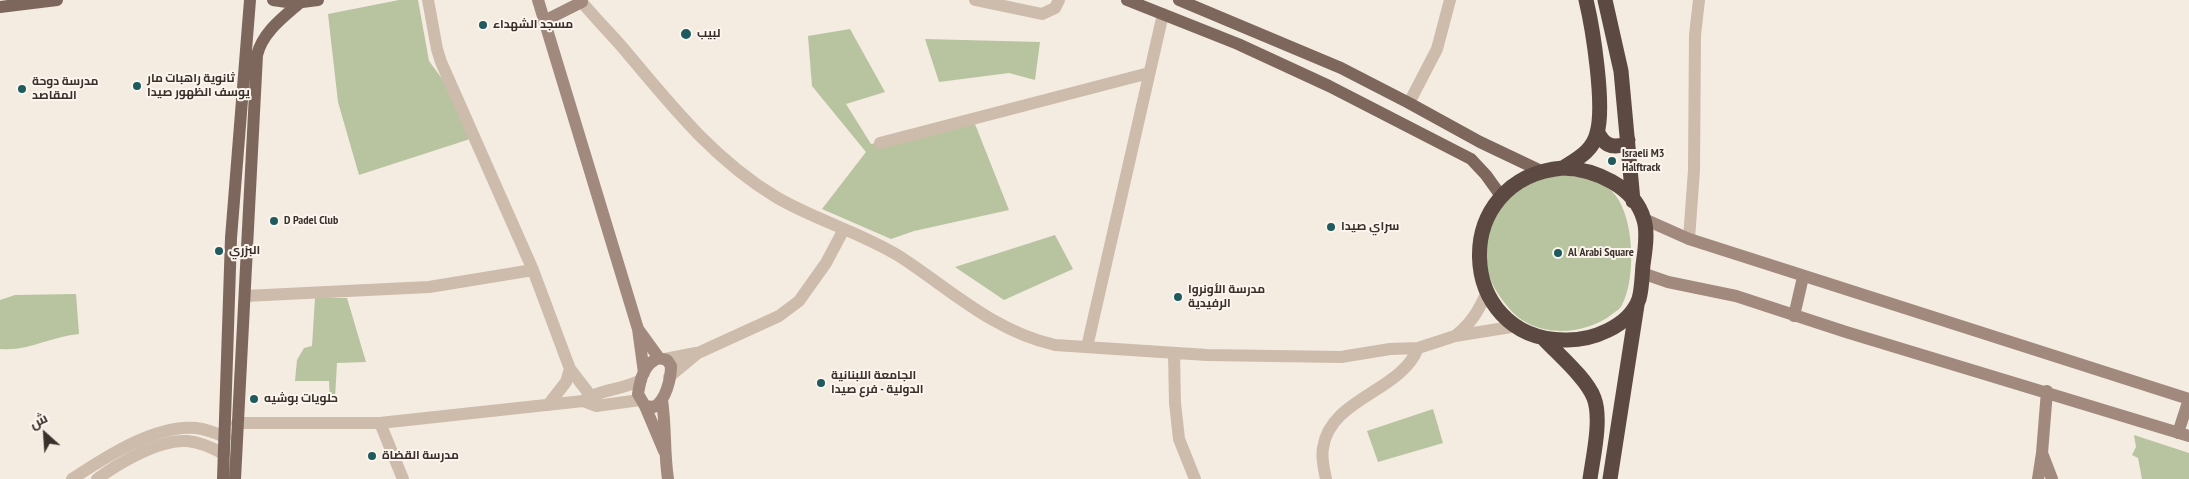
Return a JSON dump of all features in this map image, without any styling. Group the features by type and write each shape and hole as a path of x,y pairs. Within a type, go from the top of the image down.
{"highway":[{"path":"1586,0 1595,46 1598,80 1598,133 1602,142 1609,146 1623,145 1628,140"},
{"path":"1605,0 1621,70 1633,200"},
{"path":"1563,168 1585,154 1598,133"},
{"path":"1590,479 1597,416 1594,398 1570,366 1544,339 1517,326 1500,311 1487,292 1479,268 1479,242 1486,218 1501,196 1512,185 1541,171 1563,168 1592,172 1607,178 1633,200 1644,219 1645,252 1639,299 1610,479"},
{"path":"1544,339 1583,338 1607,331 1627,317 1639,299"}],"main road":[{"path":"0,7 57,0"},
{"path":"235,479 245,296 251,55 250,0"},
{"path":"273,0 318,0"},
{"path":"538,0 638,329 642,376 638,394 664,451 668,479"},
{"path":"1127,0 1238,44 1471,159 1486,175 1501,196"},
{"path":"1179,0 1195,3 1409,102 1480,142 1541,171"},
{"path":"223,479 231,238 251,55 268,32 301,1"},
{"path":"544,21 581,1"},
{"path":"1296,71 1305,53"},
{"path":"1642,274 1668,282 1736,296 1794,316 2184,434 2189,399 1803,277 1689,239 1644,219"},
{"path":"1794,316 1803,277"},
{"path":"638,329 671,366 670,377 662,400 666,436 664,451"},
{"path":"642,376 650,363 662,358"},
{"path":"2038,479 2047,391"},
{"path":"643,403 654,407 662,400"},
{"path":"2042,454 2052,479"}],"street":[{"path":"428,0 441,62 533,270 570,368 586,398 596,406 643,403"},
{"path":"975,0 1042,14 1055,8 1059,0"},
{"path":"1409,102 1437,49 1450,0"},
{"path":"1689,239 1694,170 1695,35 1699,0"},
{"path":"581,1 673,109 719,156 776,197 898,256 974,310 1008,329 1035,340 1055,345 1325,358 1390,349 1418,348 1455,336 1517,326"},
{"path":"1088,347 1163,14"},
{"path":"880,143 1149,73"},
{"path":"670,377 698,354 779,316 799,301 826,263 844,229"},
{"path":"245,296 429,288 533,270"},
{"path":"1455,336 1465,329 1479,312 1487,292"},
{"path":"1326,479 1323,447 1330,429 1345,412 1404,370 1415,357 1418,348"},
{"path":"1174,352 1175,403 1179,439 1195,479"},
{"path":"662,358 698,354"},
{"path":"548,405 566,382 570,368"},
{"path":"237,423 380,423 548,405 624,388 642,376"},
{"path":"380,423 403,479"},
{"path":"72,479 106,458 164,432 194,427 225,437"},
{"path":"97,479 144,452 179,441 198,443 224,454"}],"green space":[{"path":"399,0 418,0 429,61 443,80 470,139 359,175 338,102 328,14"},
{"path":"850,29 885,92 846,104 871,144 975,124 1009,210 914,231 891,239 822,209 866,152 812,86 808,36"},
{"path":"925,39 1040,42 1035,80 1009,73 939,82"},
{"path":"1557,175 1590,179 1608,188 1617,197 1624,210 1631,244 1630,278 1627,293 1621,306 1599,322 1586,327 1558,331 1543,329 1530,324 1518,317 1508,307 1492,284 1487,267 1486,254 1490,229 1502,206 1520,188 1531,182"},
{"path":"1055,235 1073,269 1004,300 955,267"},
{"path":"76,294 79,334 20,348 0,349 0,300 15,295"},
{"path":"315,298 347,298 366,362 337,363 335,398 330,399 329,381 295,381 297,360 304,348 312,346"},
{"path":"1433,409 1443,443 1378,462 1367,431"},
{"path":"2134,435 2189,453 2189,479 2142,479 2138,458 2132,455 2136,447"}],"place":[{"name":"مسجد الشهداء","path":"483,25"},
{"name":"لبيب","path":"686,34"},
{"name":"ثانوية راهبات مار يوسف الظهور صيدا","path":"137,86"},
{"name":"مدرسة دوحة المقاصد","path":"22,89"},
{"name":"Israeli M3 Halftrack","path":"1612,161"},
{"name":"D Padel Club","path":"274,221"},
{"name":"سراي صيدا","path":"1331,227"},
{"name":"البزري","path":"219,251"},
{"name":"Al Arabi Square","path":"1558,253"},
{"name":"مدرسة الأونروا الرفيدية","path":"1178,297"},
{"name":"الجامعة اللبنانية الدولية - فرع صيدا","path":"821,383"},
{"name":"حلويات بوشيه","path":"254,399"},
{"name":"مدرسة القضاة","path":"372,456"}]}
